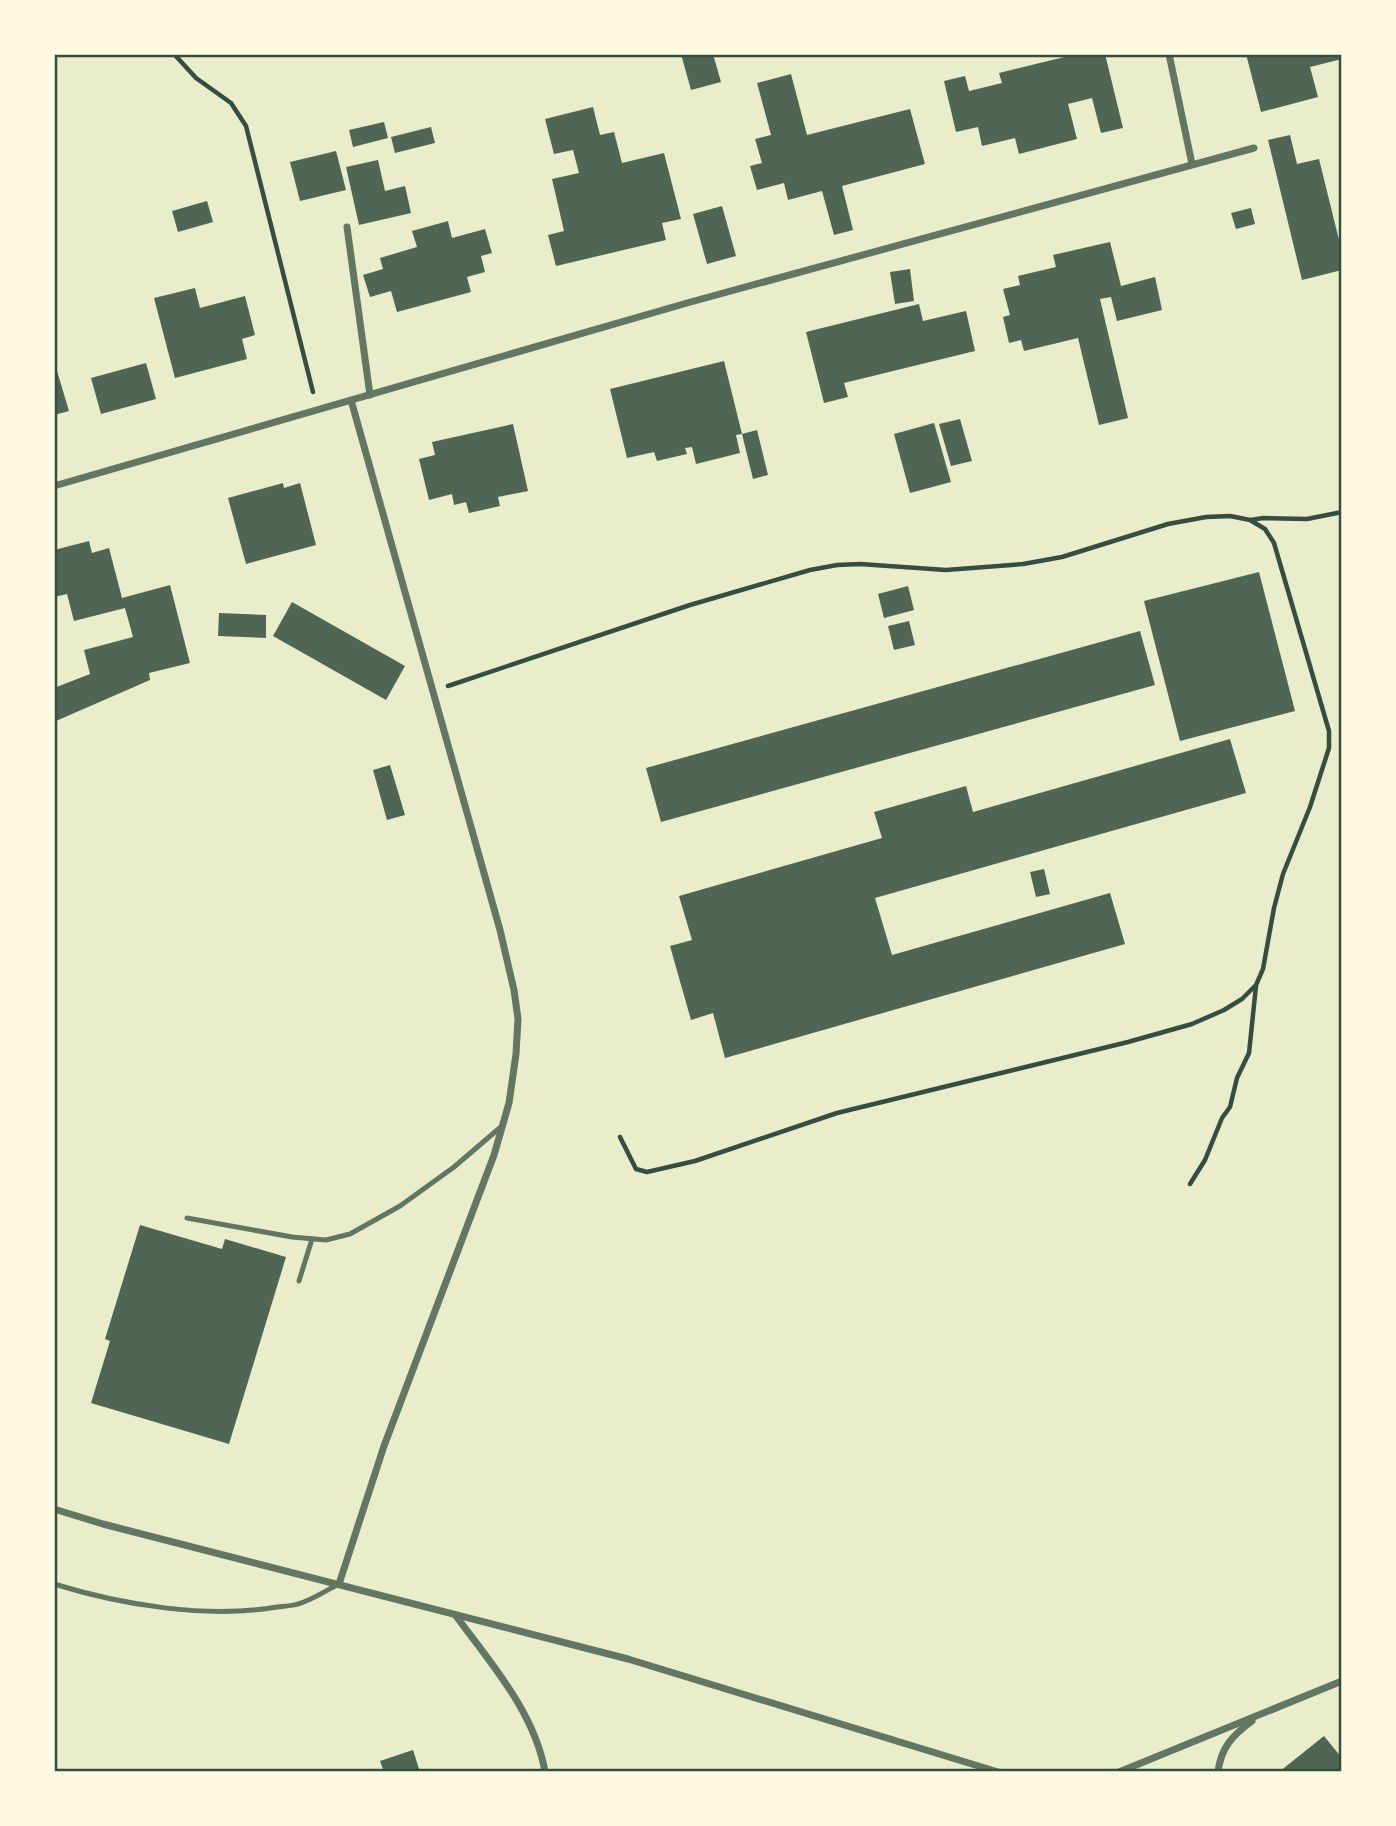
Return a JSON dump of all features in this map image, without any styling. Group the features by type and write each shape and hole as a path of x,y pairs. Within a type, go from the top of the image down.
{"street":[{"path":"1169,54 1192,164"},
{"path":"54,486 687,303 1254,148"},
{"path":"347,227 370,395"},
{"path":"339,1584 384,1446 494,1154 509,1103 518,1018 500,930 351,400"},
{"path":"54,1509 638,1662 996,1771"},
{"path":"455,1616 510,1688 543,1758 545,1772"},
{"path":"1119,1772 1342,1681"},
{"path":"1218,1772 1224,1747 1236,1733 1261,1714"}],"lane":[{"path":"187,1218 312,1239 327,1240 350,1234 400,1206 454,1167 502,1126"},
{"path":"299,1281 312,1239"},
{"path":"54,1584 128,1601 202,1612 252,1611 299,1604 339,1584"}],"path":[{"path":"174,54 196,78 231,103 246,126 317,410"},
{"path":"1250,520 1307,519 1342,512"},
{"path":"433,691 690,605 810,570 860,564 946,570 1023,564 1062,557 1167,524 1206,517 1230,516 1250,520 1265,529 1274,543 1329,731 1329,748 1273,908 1263,969 1256,985 1249,1053 1237,1078 1230,1107 1222,1118 1205,1160 1190,1184"},
{"path":"620,1137 636,1169 647,1172 695,1161 837,1113 1192,1024 1224,1010 1242,999 1256,985"}],"building":[{"path":"681,54 713,54 721,82 691,90"},
{"path":"1077,54 1105,54 1123,128 1101,133 1092,98 1068,104 1077,139 1019,154 1015,138 982,146 978,127 956,132 944,81 965,76 969,91 1002,83 999,73"},
{"path":"1246,54 1342,54 1342,59 1310,67 1318,97 1261,112"},
{"path":"791,74 807,135 910,109 925,164 842,186 853,230 834,235 822,191 788,200 784,183 757,190 750,166 762,163 755,139 771,135 757,83"},
{"path":"593,107 600,135 614,132 622,163 664,153 681,219 662,223 666,240 556,266 548,235 564,231 552,179 579,173 573,150 554,154 545,119"},
{"path":"384,122 388,138 353,147 349,130"},
{"path":"431,127 435,143 395,153 391,137"},
{"path":"1290,135 1297,164 1319,159 1342,252 1342,270 1302,280 1268,140"},
{"path":"336,151 346,190 300,201 290,162"},
{"path":"378,160 385,191 405,186 411,213 359,225 346,167"},
{"path":"207,201 213,222 178,232 172,211"},
{"path":"722,206 736,256 707,264 693,214"},
{"path":"1251,208 1255,224 1236,229 1231,213"},
{"path":"448,221 452,238 485,229 492,253 481,256 485,272 467,277 471,292 397,312 391,291 370,297 363,275 383,269 380,258 417,247 412,231"},
{"path":"1110,242 1121,286 1155,277 1162,310 1117,321 1111,297 1100,299 1128,418 1099,425 1078,338 1024,351 1021,340 1009,343 1003,317 1010,315 1003,289 1020,285 1018,276 1056,267 1053,255"},
{"path":"910,269 914,301 895,304 890,272"},
{"path":"195,288 200,308 245,296 255,335 242,339 247,359 175,378 154,298"},
{"path":"919,304 923,321 966,311 975,351 844,383 848,397 824,403 806,332"},
{"path":"54,361 69,411 54,415"},
{"path":"724,361 742,434 736,435 740,453 696,464 692,447 685,448 687,454 657,461 654,452 627,458 610,389"},
{"path":"146,363 156,399 101,414 91,378"},
{"path":"960,419 972,461 951,466 939,424"},
{"path":"934,423 951,482 910,493 894,434"},
{"path":"513,424 528,491 498,497 500,506 469,513 466,502 454,505 452,494 429,500 419,459 435,455 432,442"},
{"path":"757,430 768,475 753,479 742,434"},
{"path":"283,483 284,488 300,483 316,545 246,564 228,498"},
{"path":"89,541 92,553 109,548 122,598 170,585 190,663 149,673 150,680 56,721 54,688 90,674 84,650 133,637 125,608 74,621 67,594 54,597 54,550"},
{"path":"1259,572 1295,711 1180,741 1144,601"},
{"path":"908,586 914,610 884,618 878,594"},
{"path":"292,602 405,666 386,700 273,636"},
{"path":"219,613 266,615 266,638 218,636"},
{"path":"909,621 915,645 894,650 888,626"},
{"path":"1140,631 1155,685 661,822 646,768"},
{"path":"1230,739 1246,793 875,898 892,955 1110,893 1125,944 725,1058 713,1013 691,1020 670,946 692,940 679,896 882,838 874,812 966,786 973,812"},
{"path":"390,765 405,815 387,820 373,770"},
{"path":"1044,869 1050,894 1036,897 1030,872"},
{"path":"140,1225 222,1249 225,1239 286,1257 229,1444 91,1403 110,1341 105,1339"},
{"path":"1324,1736 1342,1758 1342,1772 1279,1772"},
{"path":"413,1750 420,1772 384,1772 380,1761"}]}
